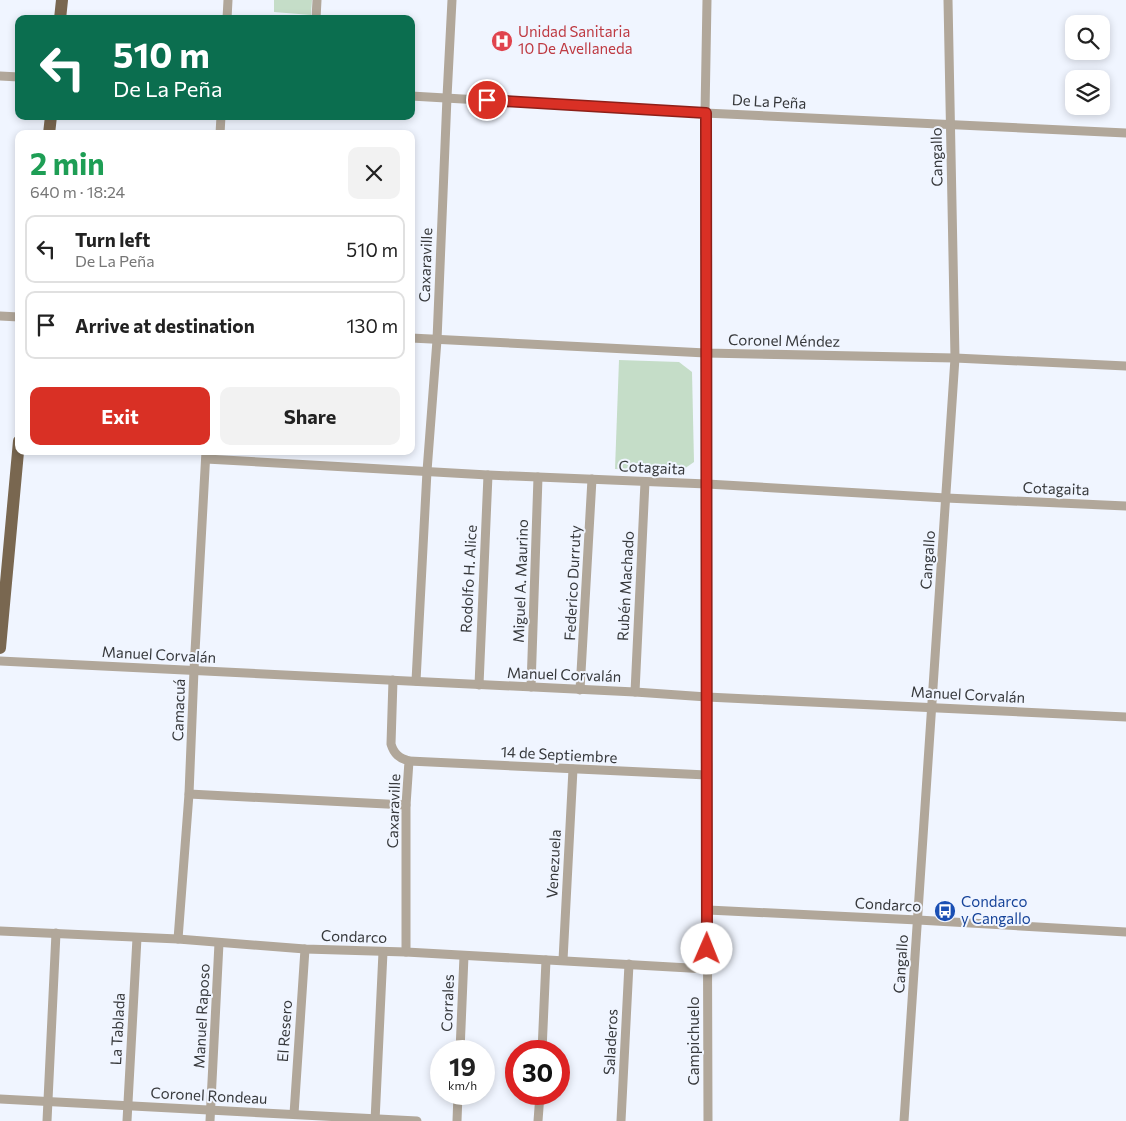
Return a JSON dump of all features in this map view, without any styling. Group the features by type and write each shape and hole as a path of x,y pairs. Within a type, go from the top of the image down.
{"main road":[{"path":"60,15 62,0"},
{"path":"0,648 4,571 17,455"}],"street":[{"path":"227,15 228,0"},
{"path":"316,15 317,0"},
{"name":"Caxaraville","path":"416,681 437,340 452,0"},
{"name":"Campichuelo","path":"707,0 708,1121"},
{"name":"Cangallo","path":"904,1121 954,358 948,0"},
{"path":"0,76 15,78"},
{"name":"De La Peña","path":"415,96 706,113 1126,133"},
{"path":"0,316 15,318"},
{"name":"Coronel Méndez","path":"415,338 706,353 954,358 1126,366"},
{"name":"Cotagaita","path":"206,455 488,475 706,484 1126,506"},
{"name":"Camacuá","path":"178,939 189,794 206,455"},
{"name":"Rodolfo H. Alice","path":"478,685 488,475"},
{"name":"Miguel A. Maurino","path":"531,687 538,477"},
{"name":"Federico Durruty","path":"580,690 592,479"},
{"name":"Rubén Machado","path":"635,692 645,482"},
{"name":"Manuel Corvalán","path":"0,661 1126,717"},
{"name":"Caxaraville","path":"393,680 391,744 397,756 409,761 406,805 406,952"},
{"name":"14 de Septiembre","path":"409,761 707,774"},
{"name":"Venezuela","path":"563,960 573,769"},
{"path":"189,794 406,805"},
{"name":"Condarco","path":"708,910 1126,932"},
{"name":"Condarco","path":"0,931 178,939 304,950 406,952 707,969"},
{"path":"47,1121 56,934"},
{"name":"La Tablada","path":"127,1121 136,938"},
{"name":"Manuel Raposo","path":"210,1121 220,943"},
{"name":"El Resero","path":"294,1114 304,950"},
{"path":"375,1120 384,952"},
{"name":"Corrales","path":"460,1040 464,956"},
{"path":"542,1040 546,960"},
{"name":"Saladeros","path":"621,1121 629,964"},
{"name":"Coronel Rondeau","path":"0,1099 417,1121"},
{"path":"457,1121 458,1105"},
{"path":"538,1121 539,1105"}],"green space":[{"path":"274,0 312,0 311,15 274,12"},
{"path":"619,360 679,362 692,372 694,462 681,471 615,469"}],"place":[{"name":"Unidad Sanitaria 10 De Avellaneda","path":"502,41"},
{"name":"Condarco y Cangallo","path":"945,911"}],"route":[{"path":"487,100 706,113 707,949"}]}
